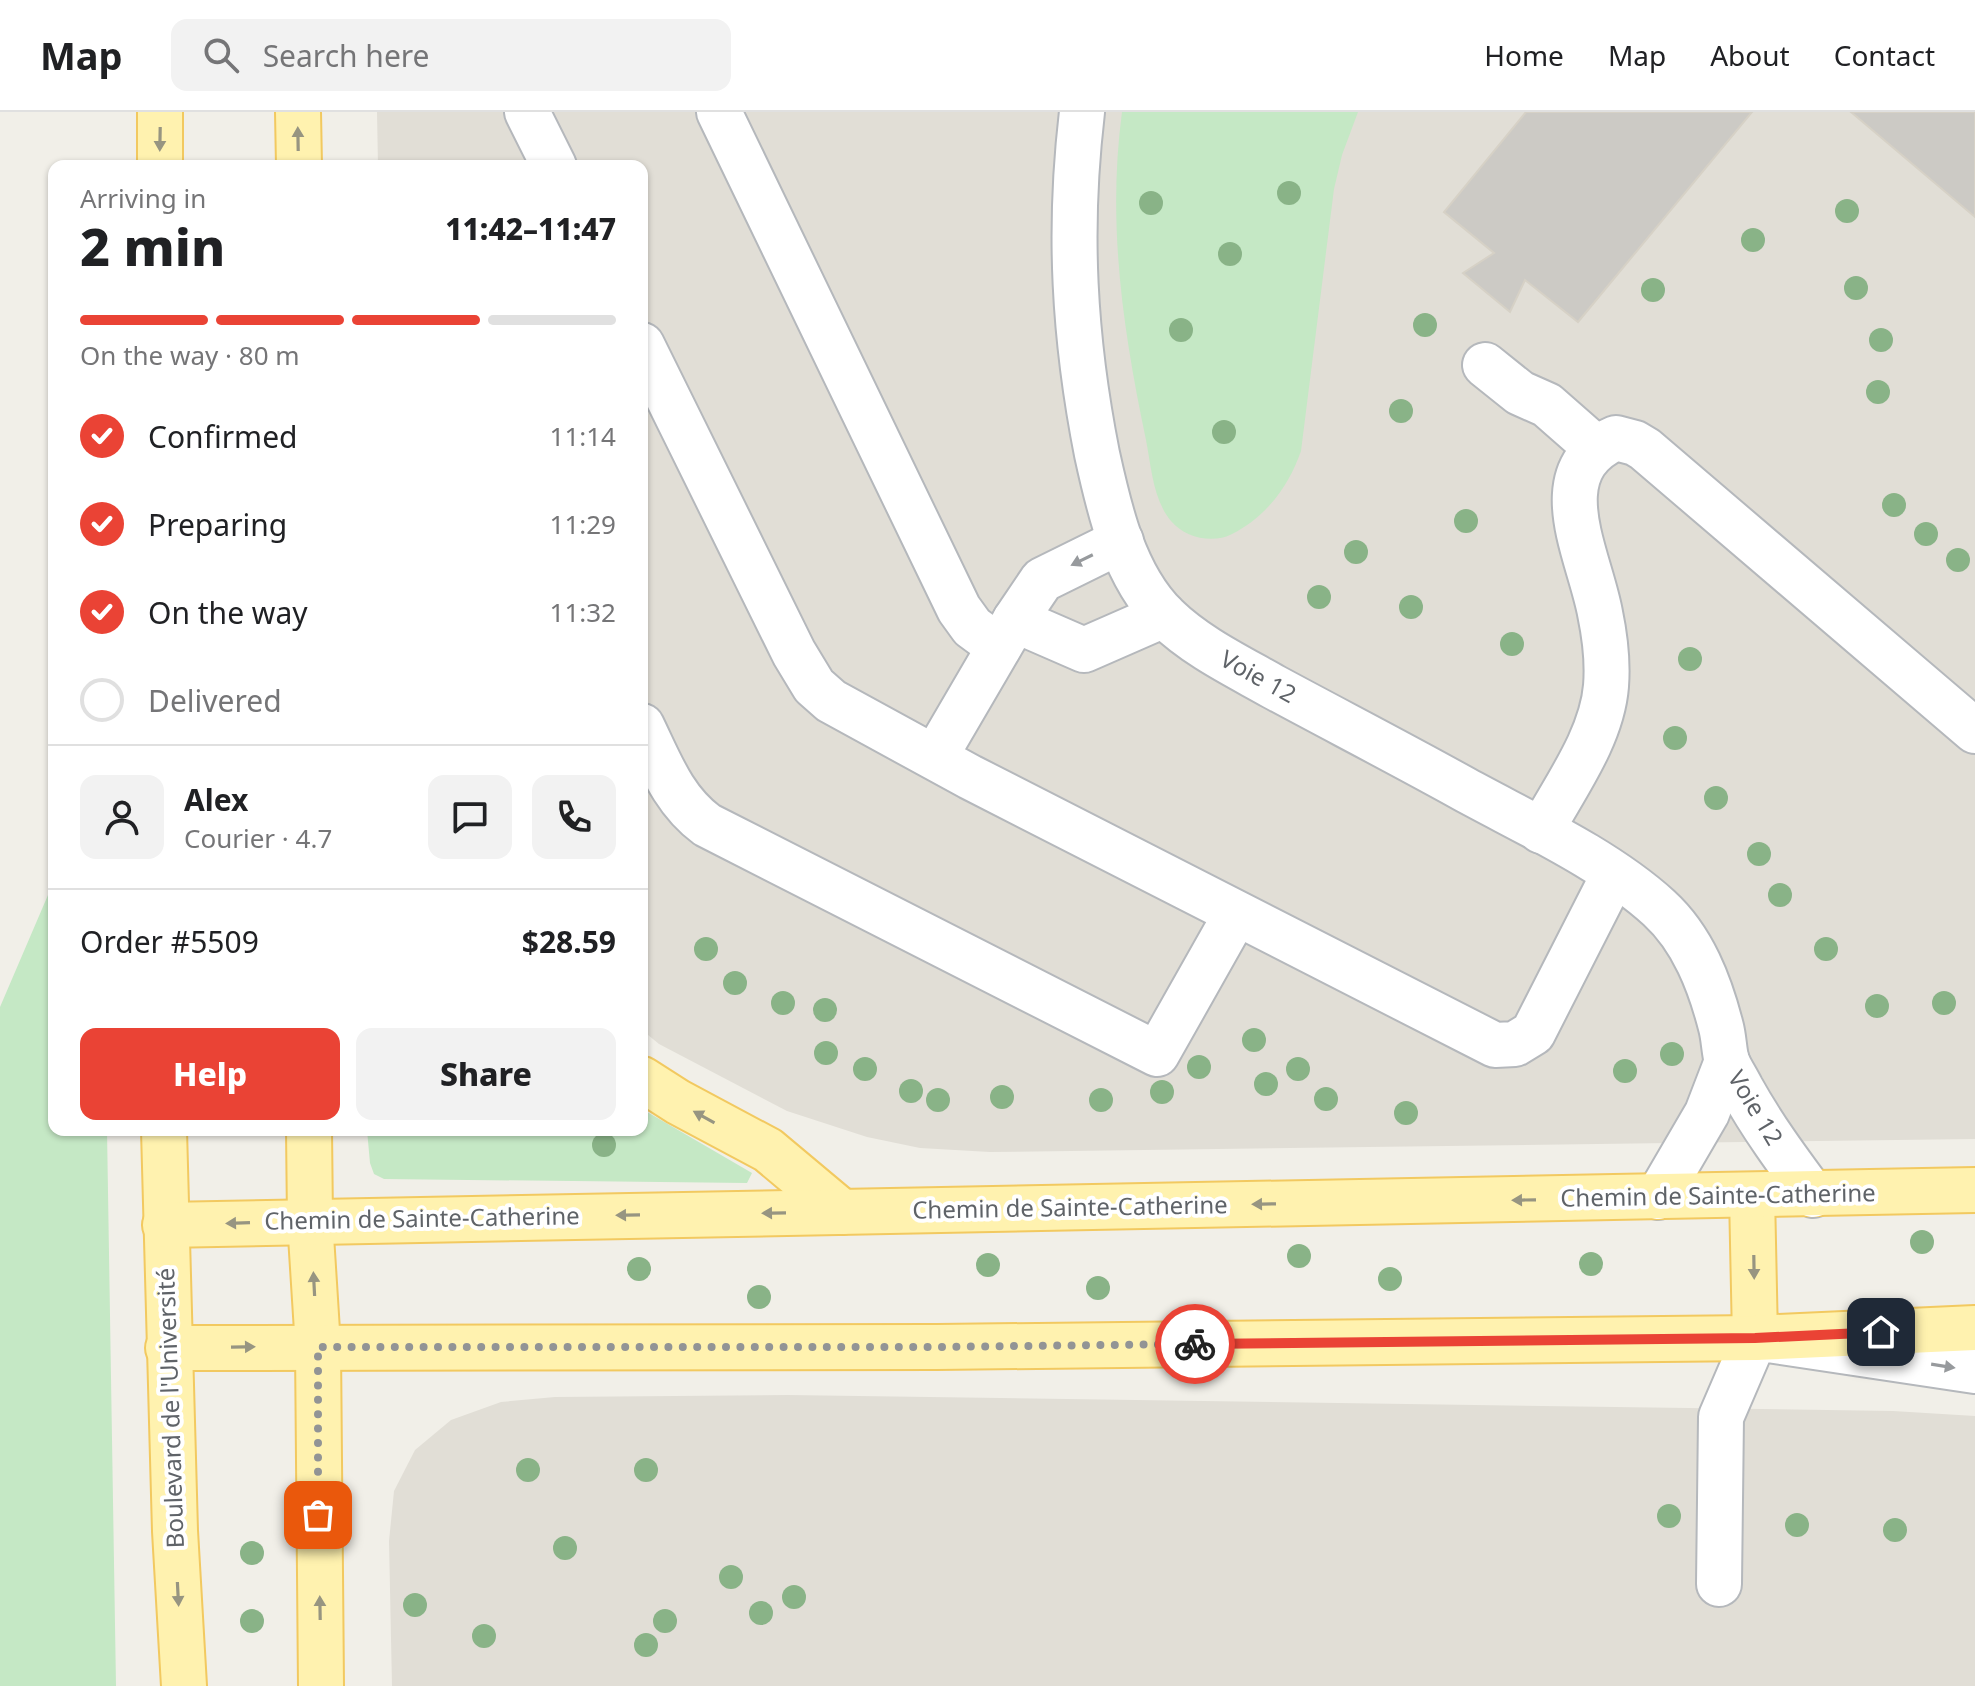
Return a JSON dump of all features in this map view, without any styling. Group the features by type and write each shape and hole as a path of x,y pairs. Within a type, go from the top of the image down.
{"main road":[{"path":"160,112 160,160"},
{"path":"298,112 299,160"},
{"path":"648,1083 768,1150 842,1212"},
{"name":"Boulevard de l'Université","path":"164,1136 168,1348 184,1686"},
{"path":"309,1136 310,1220 318,1347 321,1686"},
{"name":"Chemin de Sainte-Catherine","path":"165,1225 1975,1190"},
{"path":"1752,1195 1755,1338"},
{"path":"168,1348 937,1347 1755,1338 1975,1328"}],"lane":[{"path":"527,112 551,160"},
{"path":"719,112 959,609 972,627 1084,650 1164,615"},
{"name":"Voie 12","path":"1082,112 1074,192 1076,323 1101,472 1121,541 1137,575 1164,615 1217,655 1541,831 1614,874 1662,910 1689,943 1708,985 1727,1061 1757,1117 1813,1195"},
{"path":"648,357 794,653 814,686 831,701 935,757 1482,1040 1504,1046 1525,1040 1539,1024 1614,874"},
{"path":"1485,365 1520,393 1547,405 1596,448"},
{"path":"1541,831 1592,733 1606,686 1606,642 1577,522 1574,496 1578,472 1596,448 1616,438 1645,449 1975,731"},
{"path":"935,757 1042,580 1121,541"},
{"path":"648,738 675,794 707,825 1157,1054 1236,914"},
{"name":"Voie 12","path":"1658,1197 1707,1113 1727,1061"},
{"path":"1719,1584 1721,1417 1755,1338 1975,1371"}],"shaded area":[{"path":"377,112 1975,112 1975,1139 990,1152 920,1148 867,1137 787,1111 659,1044 648,1035 648,160 378,160"},
{"path":"788,1395 1893,1411 1975,1416 1975,1686 392,1686 389,1541 394,1491 415,1450 451,1420 501,1402 555,1397"}],"green space":[{"path":"1122,112 1358,112 1342,155 1334,189 1301,451 1283,488 1266,509 1244,527 1216,539 1200,538 1177,527 1165,513 1154,482 1130,358 1120,277 1116,195"},
{"path":"48,895 48,1136 107,1136 116,1686 0,1686 0,1007"},
{"path":"648,1112 752,1173 747,1183 384,1179 374,1174 368,1136 648,1136"}],"building":[{"path":"1526,112 1752,112 1578,322 1525,280 1510,312 1463,273 1494,253 1444,212"},
{"path":"1851,112 1975,112 1975,217"}],"way so far":[{"path":"318,1515 318,1347 1195,1344"}],"route":[{"path":"1195,1344 1755,1338 1881,1332"}]}
